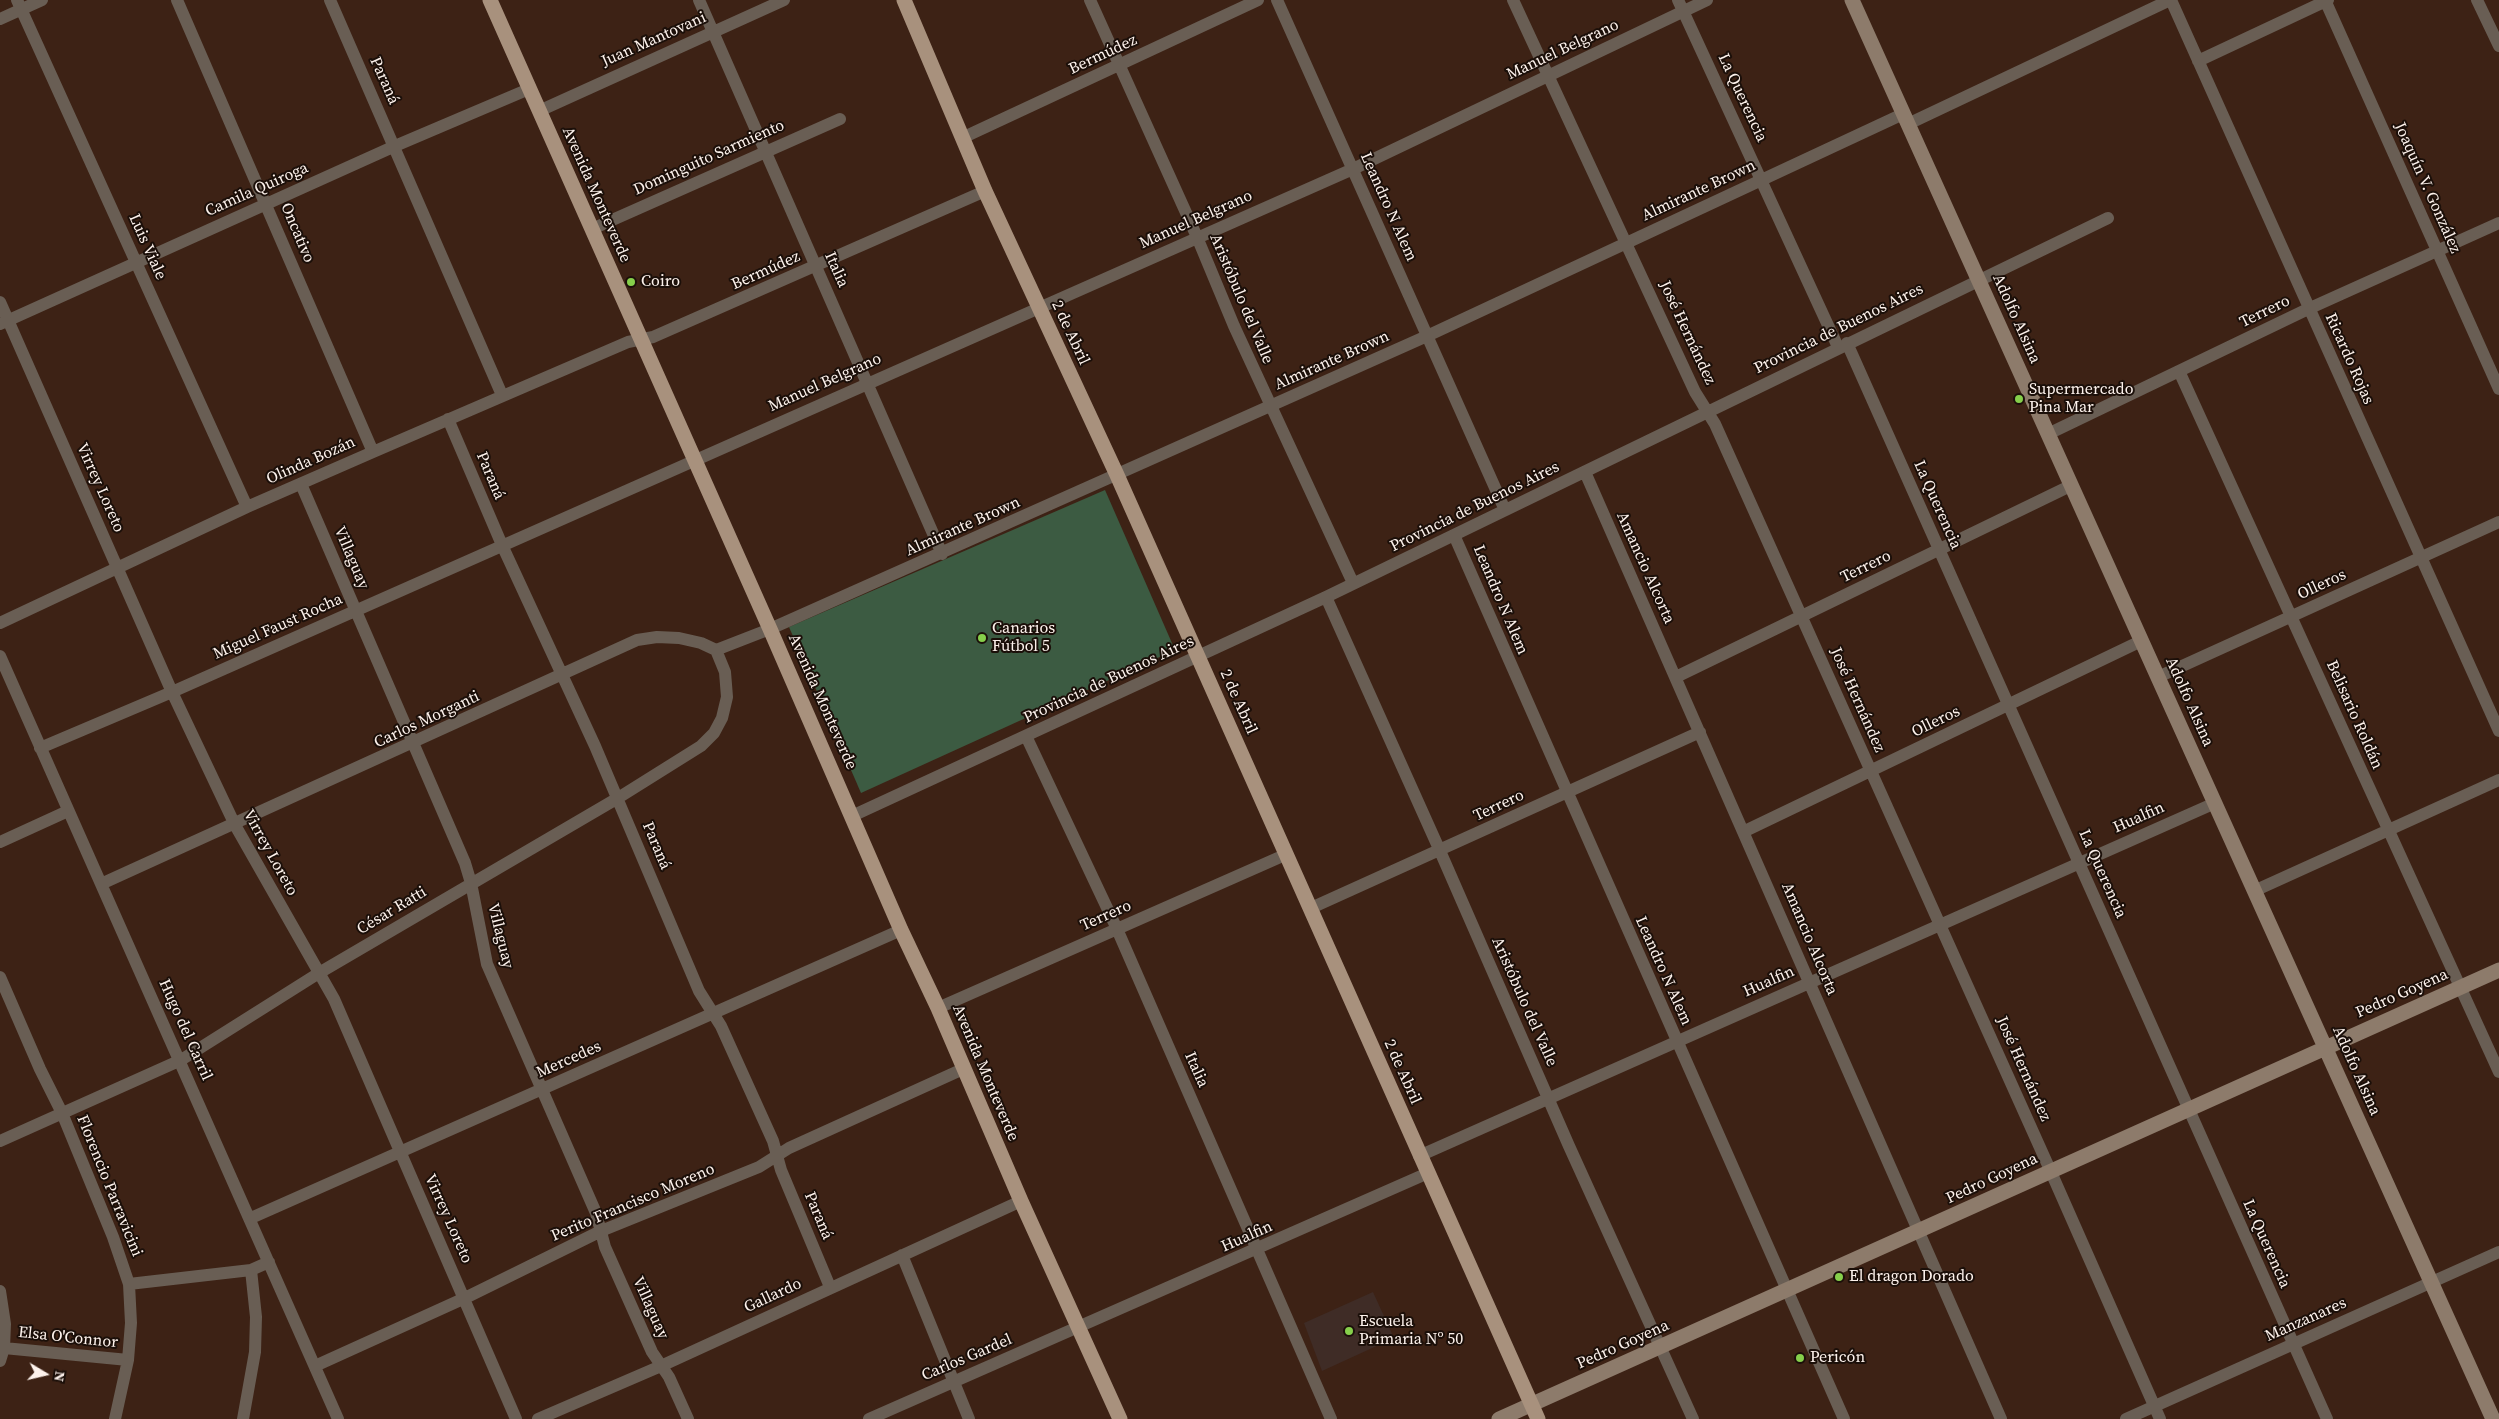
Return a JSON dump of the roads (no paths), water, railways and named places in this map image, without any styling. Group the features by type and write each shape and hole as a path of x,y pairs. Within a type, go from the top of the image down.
{"main road":[{"name":"Avenida Monteverde","path":"490,0 770,629 901,930 938,1008 1021,1201 1120,1419"},
{"name":"2 de Abril","path":"904,0 984,190 1117,475 1288,854 1419,1156 1538,1419"}],"street":[{"path":"0,19 19,5 42,0"},
{"name":"Oncativo","path":"177,0 373,452"},
{"name":"Paraná","path":"330,0 502,395"},
{"name":"Italia","path":"699,0 942,554"},
{"name":"Juan Mantovani","path":"539,110 784,0"},
{"name":"Aristóbulo del Valle","path":"1090,0 1121,65 1271,406 1353,583"},
{"name":"Bermúdez","path":"962,138 1258,0"},
{"name":"Leandro N Alem","path":"1276,0 1505,510"},
{"name":"José Hernández","path":"1513,0 1628,243 1695,392 1708,411 1802,617 2160,1419"},
{"name":"Manuel Belgrano","path":"693,459 1353,168 1548,75 1681,6 1707,0"},
{"name":"Adolfo Alsina","path":"1852,0 2493,1419"},
{"name":"Almirante Brown","path":"770,629 942,554 1427,336 1762,180 1905,119 2170,0"},
{"name":"Ricardo Rojas","path":"2170,0 2499,731"},
{"path":"2198,61 2326,0"},
{"name":"Joaquín V. González","path":"2326,0 2499,390"},
{"path":"2478,0 2499,46"},
{"name":"Luis Viale","path":"19,5 247,507"},
{"name":"La Querencia","path":"1681,6 1762,180 1843,345 1939,549 2327,1419"},
{"name":"Camila Quiroga","path":"4,322 395,146 529,89"},
{"name":"Dominguito Sarmiento","path":"592,229 764,151 840,119"},
{"name":"Bermúdez","path":"640,339 653,338 984,190"},
{"name":"Provincia de Buenos Aires","path":"852,816 1199,658 2108,218"},
{"name":"Terrero","path":"2048,434 2308,309 2499,223"},
{"name":"Virrey Loreto","path":"0,302 4,322 118,568 172,692 235,825 334,999 516,1419"},
{"name":"Olinda Bozán","path":"0,623 247,507 502,395 628,342 640,339"},
{"name":"Belisario Roldán","path":"2179,371 2293,616 2499,1072"},
{"name":"Paraná","path":"448,419 502,545 618,798 699,991 714,1014 773,1141 777,1157 830,1287"},
{"name":"Miguel Faust Rocha","path":"40,748 172,692 693,459"},
{"name":"Amancio Alcorta","path":"1585,472 1745,831 2002,1419"},
{"name":"Villaguay","path":"301,484 472,884 488,964 596,1213 605,1247 652,1352 669,1377 688,1419"},
{"name":"Terrero","path":"1676,677 2070,486"},
{"name":"Olleros","path":"2158,677 2499,522"},
{"name":"Leandro N Alem","path":"1454,535 1566,793 1844,1419"},
{"name":"Aristóbulo del Valle","path":"1326,597 1548,1098 1693,1419"},
{"path":"716,650 770,629"},
{"name":"Carlos Morganti","path":"101,884 413,744 637,640 657,637 678,638 701,643 716,650"},
{"name":"Olleros","path":"1745,831 2141,641"},
{"name":"César Ratti","path":"0,1141 181,1060 319,974 618,798 701,746 714,733 722,718 727,697 725,672 716,650"},
{"name":"Hugo del Carril","path":"0,656 251,1218 338,1419"},
{"name":"Terrero","path":"1312,908 1700,732"},
{"name":"Italia","path":"1026,736 1117,929 1331,1419"},
{"path":"2254,891 2388,828 2499,780"},
{"name":"Hualfin","path":"1419,1156 1940,923 2215,803"},
{"path":"0,842 68,811"},
{"name":"Terrero","path":"938,1008 1288,854"},
{"name":"Mercedes","path":"251,1218 901,930"},
{"name":"Pedro Goyena","path":"1499,1419 1919,1232 2326,1046 2499,970"},
{"name":"Florencio Parravicini","path":"0,977 62,1114 114,1236 129,1284 131,1323 128,1360 115,1419"},
{"name":"Perito Francisco Moreno","path":"315,1366 465,1298 601,1231 759,1167 789,1148 963,1069"},
{"name":"Hualfin","path":"1079,1328 1428,1173"},
{"name":"Gallardo","path":"538,1419 661,1366 1021,1201"},
{"name":"Manzanares","path":"2126,1419 2499,1252"},
{"path":"902,1255 969,1419"},
{"path":"129,1284 251,1270 269,1262"},
{"path":"243,1419 255,1352 256,1317 251,1270"},
{"path":"0,1291 5,1324 4,1348 0,1361"},
{"name":"Carlos Gardel","path":"869,1419 1079,1328"},
{"name":"Elsa O'Connor","path":"4,1348 128,1360"}],"place":[{"name":"Coiro","path":"631,282"},
{"name":"Supermercado Pina Mar","path":"2019,399"},
{"name":"Canarios Fútbol 5","path":"982,638"},
{"name":"El dragon Dorado","path":"1839,1277"},
{"name":"Escuela Primaria Nº 50","path":"1349,1331"},
{"name":"Pericón","path":"1800,1358"}]}
